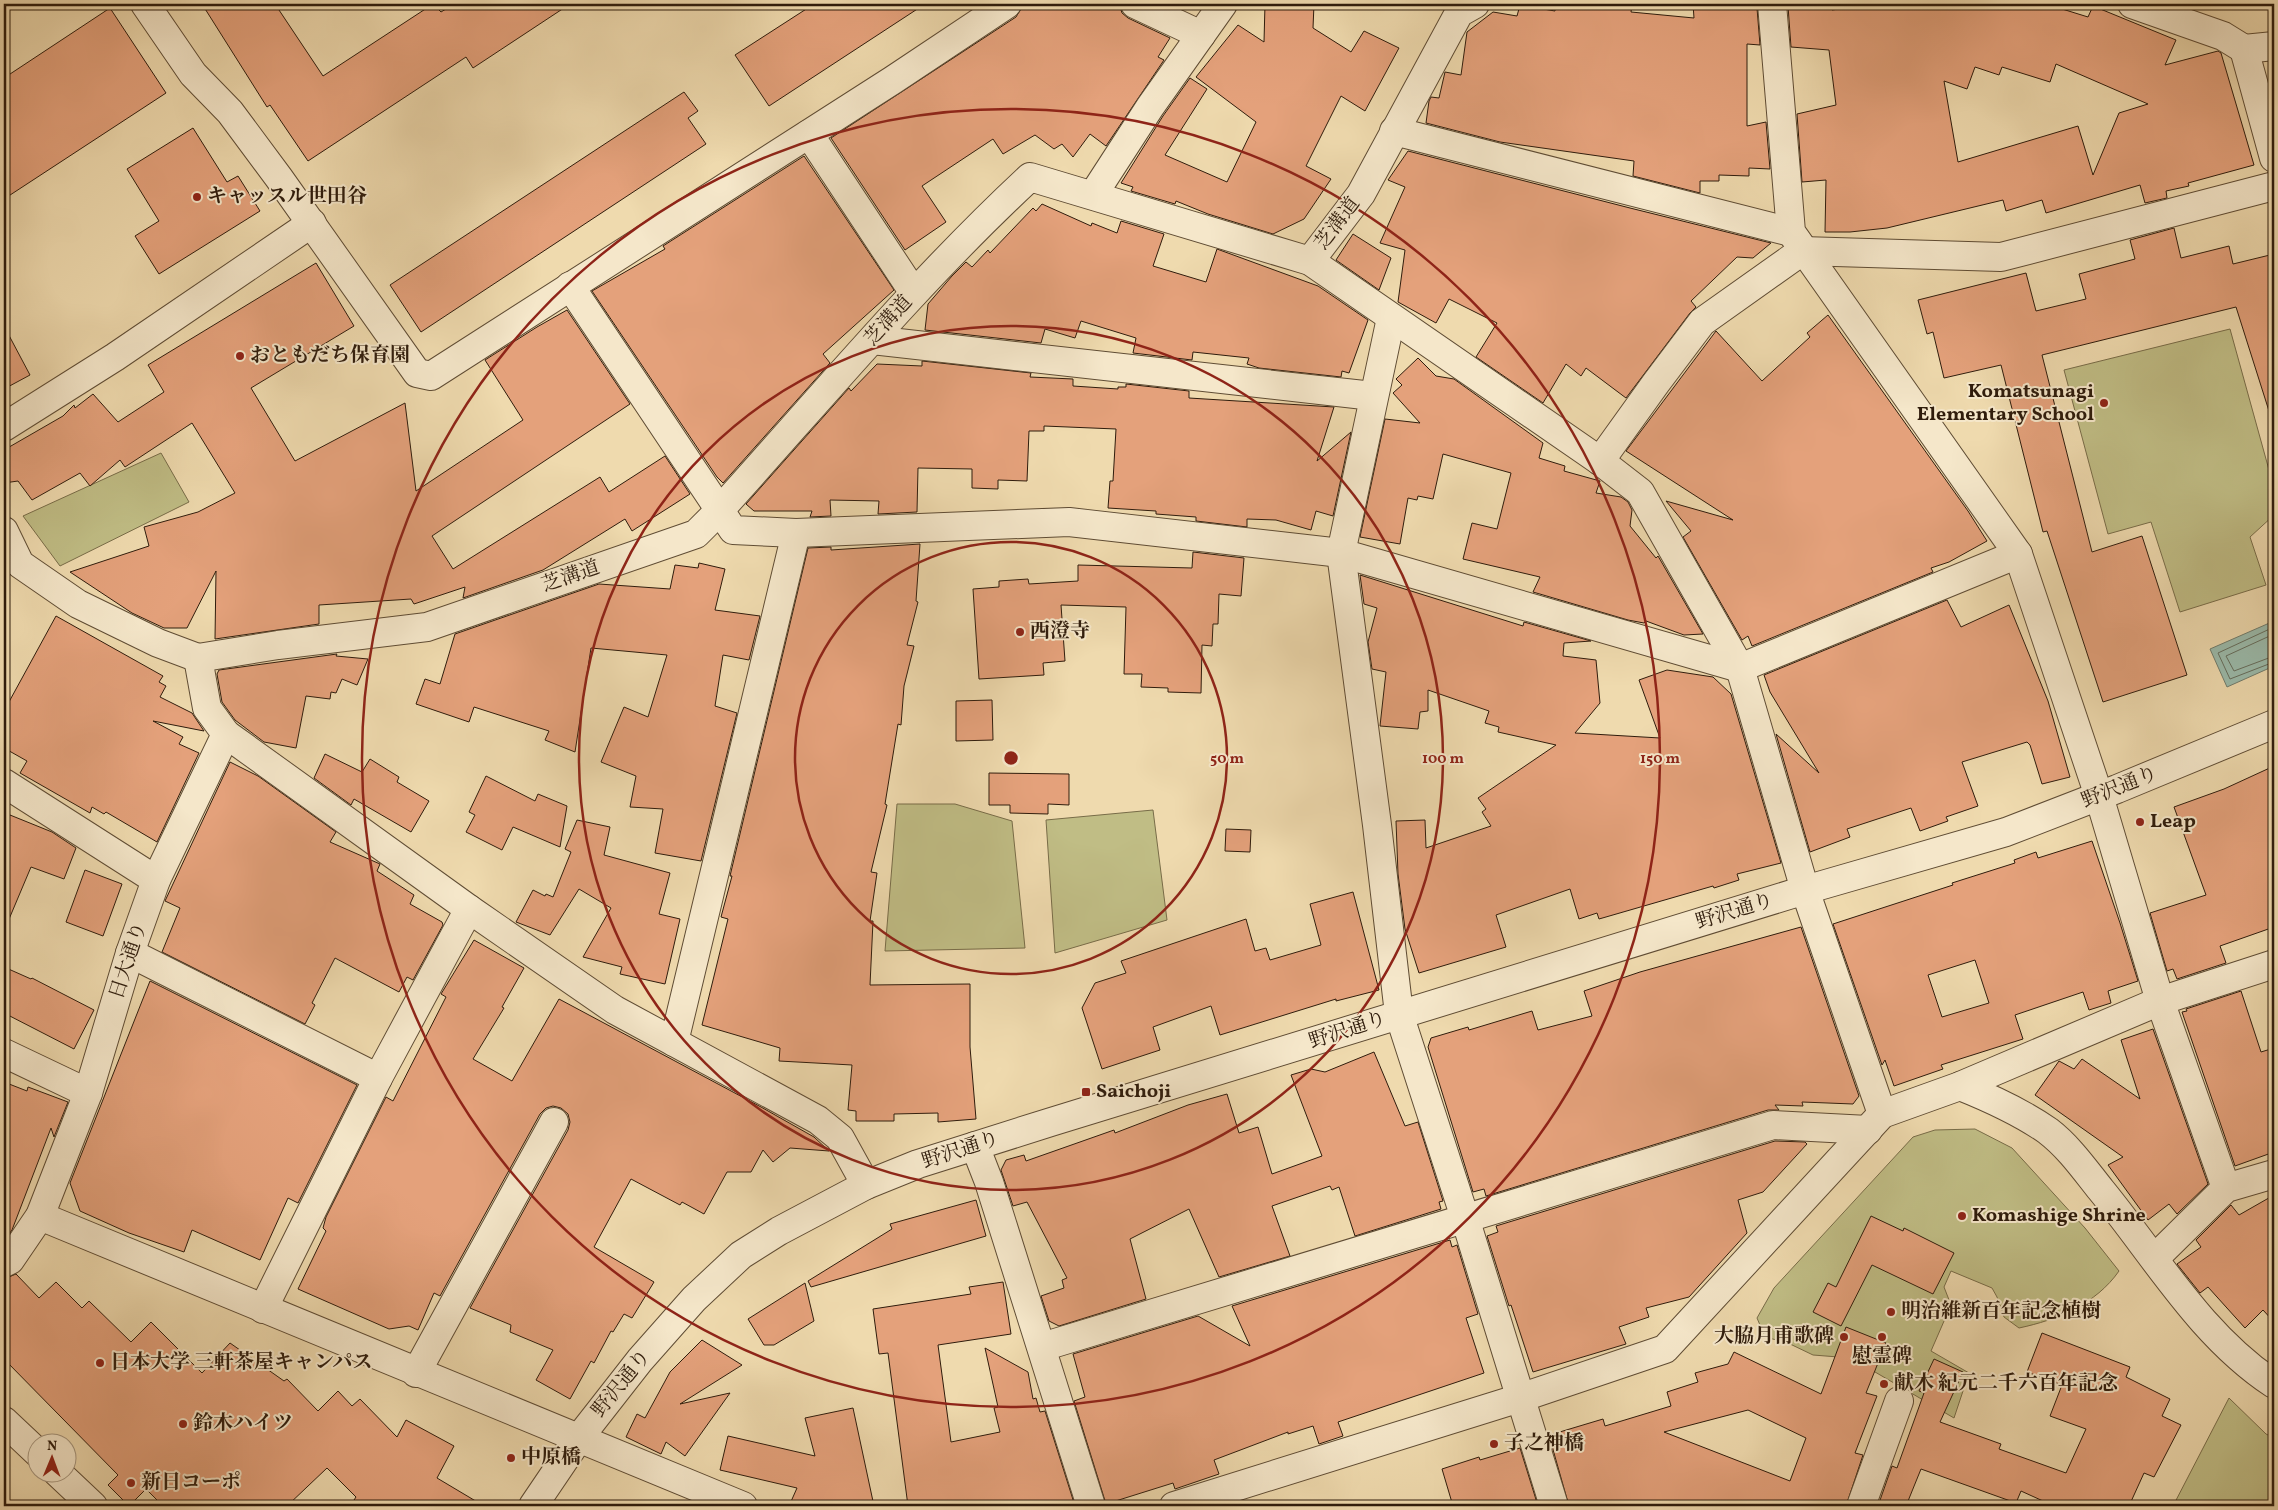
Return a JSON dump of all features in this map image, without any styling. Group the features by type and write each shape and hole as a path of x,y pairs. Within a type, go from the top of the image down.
{"street":[{"path":"145,4 193,74 230,112 312,223 417,374 431,376 809,134 1007,4"},
{"path":"1135,4 1200,35"},
{"path":"1093,195 1150,107 1222,4"},
{"name":"芝溝道","path":"198,658 278,645 427,627 696,534 719,511 914,293 1030,177 1310,261 1361,194 1459,12 1475,4"},
{"path":"1772,4 1796,241 1837,296 2018,554 2099,796 2160,1001 2226,1188"},
{"path":"2132,4 2223,36 2244,49 2274,46"},
{"path":"2244,49 2274,158"},
{"path":"1394,131 1796,241 2001,257 2274,186"},
{"path":"809,134 914,293"},
{"path":"4,427 115,357 312,223"},
{"path":"1600,461 1702,322 1796,241"},
{"path":"1310,261 1600,461 1640,492 1740,668 1875,1122"},
{"path":"570,286 733,530 796,533 1069,522 1341,553 1740,668 2018,554"},
{"path":"1391,318 1341,553 1377,825 1399,1014 1465,1218 1554,1506"},
{"path":"872,340 1373,396"},
{"path":"4,532 20,564 78,604 158,643 198,658 208,708 226,734 469,910 616,1010 818,1120 840,1138 866,1185"},
{"path":"674,1042 796,533"},
{"name":"野沢通り","path":"533,1506 579,1438 640,1360 688,1306 741,1255 779,1231 866,1185 918,1164 1399,1014 1805,890 2006,832 2274,724"},
{"name":"日大通り","path":"4,1263 10,1260 40,1216 88,1093 130,953 156,880 226,734"},
{"path":"4,783 156,880"},
{"path":"263,1310 378,1078 469,910"},
{"path":"130,953 378,1078"},
{"path":"1042,1347 1773,1125 1875,1122 2160,1001 2274,964"},
{"path":"4,1053 88,1093"},
{"path":"1960,1086 1991,1099 2048,1132 2070,1152 2155,1258 2186,1302 2242,1361 2274,1384"},
{"path":"416,1373 554,1122"},
{"path":"1174,1506 1520,1398 1664,1349 1875,1122"},
{"path":"975,1146 1042,1347 1091,1506"},
{"path":"2155,1258 2226,1188 2274,1174"},
{"path":"40,1216 263,1310 744,1506"},
{"path":"1861,1506 1900,1401"},
{"path":"4,1421 28,1444"},
{"path":"68,1482 92,1506"}],"shaded area":[{"path":"2230,329 2274,488 2274,515 2250,537 2266,585 2180,612 2151,522 2108,534 2064,370"},
{"path":"161,453 189,502 60,566 23,516"},
{"path":"897,804 955,804 1012,821 1025,948 885,951"},
{"path":"1153,810 1167,920 1055,953 1046,820"},
{"name":"Komashige Shrine","path":"1975,1129 2012,1148 2085,1228 2119,1271 2110,1283 2075,1309 2033,1325 2019,1328 2004,1317 1992,1288 1951,1271 1944,1287 1951,1305 1931,1351 1969,1373 1954,1418 1851,1358 1813,1355 1788,1343 1765,1337 1757,1318 1774,1288 1913,1137 1935,1130"},
{"path":"2229,1398 2266,1434 2274,1438 2274,1506 2173,1506"}],"water":[{"path":"2274,621 2274,666 2227,687 2210,649"}],"building":[{"path":"202,4 275,4 323,76 433,4 441,12 454,4 570,4 473,68 466,57 308,161 270,105 267,107"},
{"path":"814,4 925,4 769,106 735,55"},
{"path":"1027,4 1114,4 1120,7 1122,13 1128,18 1170,38 1158,57 1164,60 1106,146 1090,134 1073,157 1062,144 1054,149 1035,135 1003,154 993,139 922,186 946,222 905,250 831,138 1016,17 1022,7"},
{"path":"1265,4 1314,4 1313,28 1351,52 1364,31 1399,48 1365,111 1341,96 1306,166 1331,179 1304,219 1273,234 1208,214 1176,201 1175,204 1131,191 1133,187 1121,183 1163,116 1190,78 1207,89 1165,155 1227,182 1256,122 1196,77 1238,25 1264,42"},
{"path":"1567,4 1632,4 1631,12 1694,18 1693,4 1747,4 1747,9 1757,8 1760,45 1747,44 1747,126 1766,122 1770,169 1749,168 1749,176 1719,175 1719,181 1700,181 1700,193 1633,176 1634,161 1500,142 1426,123 1429,101 1431,97 1439,98 1445,72 1461,75 1467,32 1493,12 1517,16 1520,5 1555,11 1555,8 1567,9"},
{"path":"1832,4 1832,10 1875,4 2046,4 2088,17 2093,6 2176,40 2165,65 2218,51 2221,53 2254,165 2188,183 2189,186 2166,191 2167,198 2145,203 2140,185 2046,213 2042,200 2006,211 2003,200 1887,228 1850,232 1825,232 1826,180 1802,182 1797,114 1836,105 1829,50 1791,47 1788,6","holes":["2056,64 2148,104 2119,113 2093,175 2078,126 1958,162 1944,81 1967,89 1975,67 1999,75 2002,67 2050,82"]},
{"path":"110,8 166,93 4,199 4,78"},
{"path":"684,92 698,111 688,118 706,144 421,332 390,285"},
{"name":"キャッスル世田谷","path":"193,128 227,182 238,176 260,211 159,274 135,236 159,221 127,169"},
{"path":"1408,151 1771,243 1753,258 1737,257 1691,301 1696,307 1626,398 1586,368 1581,376 1566,364 1543,403 1476,357 1497,323 1449,299 1436,323 1398,302 1405,250 1380,243 1405,187 1388,180"},
{"path":"804,156 894,290 823,354 830,363 723,483 717,477 592,291 665,249 663,246"},
{"path":"1042,204 1091,226 1092,223 1117,233 1121,221 1164,234 1153,266 1206,282 1217,249 1318,286 1368,320 1349,373 1342,371 1341,377 1259,368 1247,364 1249,358 1193,352 1192,360 1133,353 1136,338 1081,321 1075,338 1045,329 1041,343 925,330 928,304 952,276 966,262 972,267 988,250 990,253 1033,208 1036,211"},
{"path":"2174,228 2181,258 2229,246 2233,264 2274,254 2274,410 2269,411 2236,307 2042,355 2092,552 2142,536 2187,675 2103,702 2047,531 2043,532 2001,365 1944,378 1933,332 1927,334 1918,300 2026,273 2036,311 2086,299 2079,274 2135,259 2130,240"},
{"path":"1353,234 1391,258 1379,290 1336,260"},
{"path":"316,263 354,326 251,388 295,461 405,403 416,491 523,420 485,360 567,310 630,404 432,536 453,569 600,477 609,492 665,456 690,494 632,531 625,519 543,570 463,598 465,587 414,604 411,599 319,605 319,624 215,639 216,571 187,628 164,628 132,613 70,572 149,546 144,527 198,512 235,493 192,423 125,467 120,460 90,486 80,473 32,500 18,481 4,483 4,450 63,416 74,405 75,408 93,394 118,422 164,392 148,365"},
{"path":"1828,315 1968,511 1987,541 1949,562 1931,568 1933,572 1752,646 1748,636 1742,640 1683,537 1691,531 1666,501 1733,520 1626,451 1716,331 1762,381 1810,337 1807,333"},
{"path":"4,326 30,375 4,389"},
{"path":"1418,358 1436,376 1454,379 1543,443 1539,458 1565,466 1564,471 1600,481 1596,493 1621,497 1628,502 1632,510 1630,526 1656,558 1658,556 1703,634 1684,635 1646,621 1644,623 1628,620 1533,592 1540,577 1463,559 1472,523 1497,529 1511,473 1443,454 1433,499 1418,496 1417,500 1408,498 1400,544 1360,537 1385,419 1420,423 1393,393 1402,385 1396,379"},
{"path":"922,361 1031,373 1030,377 1073,379 1073,386 1118,389 1118,387 1126,387 1126,384 1189,391 1189,398 1334,407 1317,461 1351,432 1333,516 1316,511 1311,530 1276,520 1247,519 1247,527 1196,521 1196,517 1156,514 1156,511 1108,508 1110,481 1113,481 1116,429 1044,426 1044,431 1029,431 1027,481 998,480 998,489 972,488 972,469 918,468 917,512 878,514 879,501 830,500 831,516 810,517 812,511 754,511 746,504 849,388 851,391 877,364 922,366"},
{"path":"920,544 916,601 918,602 907,645 914,646 904,686 901,725 898,724 885,804 887,805 871,872 877,873 870,921 873,921 870,985 970,984 970,1047 976,1119 938,1122 938,1113 894,1114 894,1121 856,1121 856,1111 848,1110 852,1065 779,1061 780,1048 702,1025 728,919 721,917 732,876 730,876 808,548 831,547 831,550"},
{"path":"1193,552 1244,558 1241,596 1219,594 1218,624 1213,624 1212,646 1202,645 1201,693 1168,692 1168,688 1141,687 1142,674 1124,674 1126,607 1061,605 1065,661 1043,663 1044,675 979,679 973,589 999,587 999,581 1028,579 1029,584 1078,581 1078,565 1192,568"},
{"path":"699,563 725,569 715,610 760,616 749,660 723,655 715,706 737,713 701,861 655,853 663,809 630,807 636,776 601,762 624,707 648,717 667,655 591,648 575,752 545,740 549,731 474,707 469,722 416,704 425,679 440,684 455,634 599,584 670,589 675,565 698,568"},
{"path":"1360,575 1523,626 1524,622 1591,641 1564,643 1563,656 1596,660 1600,703 1575,733 1660,738 1639,680 1667,670 1713,677 1731,694 1781,863 1737,874 1739,880 1714,888 1713,886 1599,919 1597,913 1579,919 1570,889 1496,915 1506,947 1419,973 1405,929 1398,874 1396,821 1425,820 1426,848 1491,826 1482,812 1486,809 1478,798 1556,745 1498,732 1499,727 1485,723 1489,711 1428,690 1428,711 1420,712 1418,729 1380,726 1386,672 1372,669 1368,642 1377,608 1364,604"},
{"path":"1947,600 1961,627 2009,605 2048,701 2070,777 2042,784 2030,745 2027,742 1962,762 1978,806 1946,817 1948,821 1920,831 1911,808 1847,829 1850,837 1810,852 1776,734 1819,773 1770,692 1764,675"},
{"path":"56,616 163,676 159,682 166,686 160,697 192,713 204,731 153,721 183,737 179,744 199,753 157,842 106,812 104,814 92,807 90,813 20,773 27,761 4,748 4,711"},
{"path":"337,654 336,656 368,659 357,685 342,679 336,693 331,692 330,699 306,696 296,748 264,742 235,720 222,702 217,674 219,670"},
{"path":"992,700 993,740 956,741 956,701"},
{"path":"325,754 362,772 370,759 399,777 397,782 429,801 411,832 354,799 351,805 314,778"},
{"path":"230,762 258,776 336,832 330,842 380,864 377,871 414,895 410,904 442,922 443,925 413,980 407,977 399,992 335,958 312,1003 315,1005 305,1024 162,952 180,908 165,901"},
{"path":"2274,766 2274,927 2220,946 2226,963 2177,979 2173,969 2167,971 2150,913 2206,895 2174,807 2224,789"},
{"path":"989,773 1069,774 1069,805 1048,804 1048,814 1010,813 1010,805 989,805"},
{"path":"486,776 535,801 538,794 567,806 560,847 513,827 502,850 466,832 475,815 469,812"},
{"path":"10,815 52,832 76,848 64,879 31,867 4,931 4,830"},
{"path":"577,820 610,827 604,855 670,873 659,914 680,919 665,984 620,974 622,967 583,957 611,908 579,889 550,935 516,922 533,890 545,896 546,894 553,897 571,852 565,849"},
{"path":"1226,829 1251,830 1250,852 1225,851"},
{"path":"2092,841 2138,981 2108,991 2111,1003 2089,1010 2083,992 2015,1015 2023,1039 1941,1065 1943,1069 1894,1086 1885,1060 1882,1065 1833,924 1953,885 1952,883 2015,863 2014,860 2036,852 2038,858","holes":["1975,960 1989,1003 1942,1017 1928,975"]},
{"path":"85,870 122,884 103,936 66,922"},
{"path":"1353,892 1379,990 1336,1001 1336,999 1220,1035 1211,1006 1153,1027 1160,1050 1102,1069 1082,1008 1095,983 1126,973 1121,961 1246,919 1255,951 1266,948 1270,960 1321,945 1310,904"},
{"path":"1801,927 1859,1096 1853,1104 1802,1102 1803,1106 1775,1105 1779,1110 1768,1110 1486,1196 1484,1189 1473,1192 1428,1047 1431,1038 1468,1027 1469,1030 1532,1011 1538,1030 1592,1016 1584,991 1640,972"},
{"path":"474,940 524,968 502,1007 504,1008 473,1059 512,1081 559,999 761,1107 814,1137 829,1151 790,1148 773,1162 763,1150 751,1172 727,1172 704,1214 682,1202 680,1205 631,1179 594,1247 654,1282 632,1318 624,1314 613,1332 611,1331 594,1363 591,1361 570,1399 536,1380 553,1350 510,1332 511,1325 470,1308 568,1130 570,1122 568,1114 561,1108 553,1106 546,1108 540,1114 440,1296 434,1293 418,1330 409,1326 389,1329 298,1289 326,1231 323,1228 326,1217 386,1097 393,1101 446,997 441,994"},
{"path":"4,967 32,978 94,1010 74,1049 4,1013"},
{"path":"150,981 357,1085 298,1203 288,1198 260,1260 192,1230 184,1252 129,1233 80,1211 70,1183"},
{"path":"2241,991 2261,1052 2274,1048 2274,1152 2235,1166 2182,1012"},
{"path":"2153,1029 2208,1184 2177,1214 2169,1204 2148,1220 2108,1165 2123,1157 2035,1095 2059,1061 2074,1069 2082,1059 2140,1099 2121,1040"},
{"path":"1374,1052 1405,1126 1418,1122 1443,1201 1439,1202 1441,1209 1355,1236 1339,1187 1332,1190 1330,1186 1272,1206 1290,1256 1219,1277 1189,1209 1130,1239 1146,1299 1059,1326 1049,1321 1041,1296 1064,1288 1062,1280 1067,1278 1027,1202 1013,1206 1001,1170 1006,1160 1024,1155 1026,1161 1114,1130 1115,1133 1188,1105 1227,1094 1239,1133 1258,1127 1272,1174 1322,1156 1291,1075 1311,1069 1325,1072"},
{"path":"4,1082 27,1091 28,1087 68,1102 54,1137 51,1128 12,1230 4,1241"},
{"path":"1775,1141 1805,1142 1807,1144 1763,1192 1738,1200 1747,1233 1689,1297 1646,1308 1649,1317 1619,1327 1626,1344 1533,1372 1511,1305 1509,1306 1487,1236 1498,1232 1496,1226"},
{"path":"2274,1195 2274,1322 2263,1310 2245,1328 2208,1287 2200,1293 2177,1264 2201,1247 2196,1240 2231,1205 2239,1215"},
{"path":"976,1200 986,1236 811,1287 808,1281 892,1229 890,1224"},
{"path":"1871,1216 1903,1231 1904,1228 1954,1253 1933,1294 1872,1265 1841,1326 1813,1312 1828,1283 1836,1287"},
{"path":"1450,1240 1452,1247 1457,1245 1478,1314 1466,1318 1484,1373 1338,1422 1343,1436 1319,1444 1313,1426 1288,1434 1288,1432 1214,1460 1219,1474 1175,1489 1173,1483 1106,1504 1074,1401 1085,1397 1073,1354 1198,1316 1250,1346 1232,1306"},
{"path":"16,1274 39,1298 56,1282 82,1308 89,1301 131,1342 151,1322 202,1373 230,1343 284,1381 287,1379 318,1411 338,1391 352,1406 360,1399 397,1437 406,1420 454,1446 437,1478 484,1506 350,1506 356,1497 327,1468 287,1506 163,1506 146,1489 129,1506 108,1485 118,1475 78,1434 78,1432 76,1432 4,1359 4,1279"},
{"path":"1003,1282 1011,1334 938,1345 951,1442 1000,1432 994,1408 998,1407 985,1348 1028,1372 1033,1399 1036,1398 1040,1412 1045,1411 1075,1506 908,1506 888,1353 879,1354 873,1309 971,1294 969,1287"},
{"path":"805,1283 814,1321 774,1345 764,1345 748,1319"},
{"path":"1846,1327 1886,1343 1866,1393 1877,1396 1855,1453 1863,1455 1846,1506 1569,1506 1550,1439 1555,1437 1553,1434 1603,1419 1605,1426 1671,1406 1667,1392 1698,1382 1695,1373 1728,1364 1734,1352 1821,1394","holes":["1748,1410 1806,1438 1790,1481 1664,1432"]},
{"path":"2042,1333 2130,1367 2126,1377 2170,1399 2162,1416 2181,1425 2154,1477 2144,1473 2129,1506 2054,1506 2021,1491 2016,1503 1921,1469 1906,1506 1878,1506 1892,1466 1897,1468 1924,1393 1919,1391 1934,1359 1963,1372 1940,1422 2001,1444 1999,1449 2066,1473 2086,1429 2050,1416 2062,1385 2027,1372"},
{"path":"702,1340 742,1365 680,1404 730,1393 685,1456 666,1442 661,1454 626,1437 637,1414 645,1418 670,1372"},
{"path":"853,1408 874,1506 789,1506 797,1488 720,1470 728,1436 815,1456 805,1418"},
{"path":"1520,1448 1538,1506 1453,1506 1442,1469 1479,1457 1480,1460"}],"place":[{"name":"キャッスル世田谷","path":"197,197"},
{"name":"おともだち保育園","path":"240,356"},
{"name":"Komatsunagi Elementary School","path":"2104,403"},
{"name":"西澄寺","path":"1020,632"},
{"name":"Leap","path":"2140,822"},
{"name":"Saichoji","path":"1086,1092"},
{"name":"Komashige Shrine","path":"1962,1216"},
{"name":"明治維新百年記念植樹","path":"1891,1312"},
{"name":"大脇月甫歌碑","path":"1844,1337"},
{"name":"慰霊碑","path":"1882,1337"},
{"name":"日本大学 三軒茶屋キャンパス","path":"100,1363"},
{"name":"献木 紀元二千六百年記念","path":"1884,1384"},
{"name":"鈴木ハイツ","path":"183,1424"},
{"name":"子之神橋","path":"1494,1444"},
{"name":"中原橋","path":"511,1458"},
{"name":"新日コーポ","path":"131,1483"}]}
